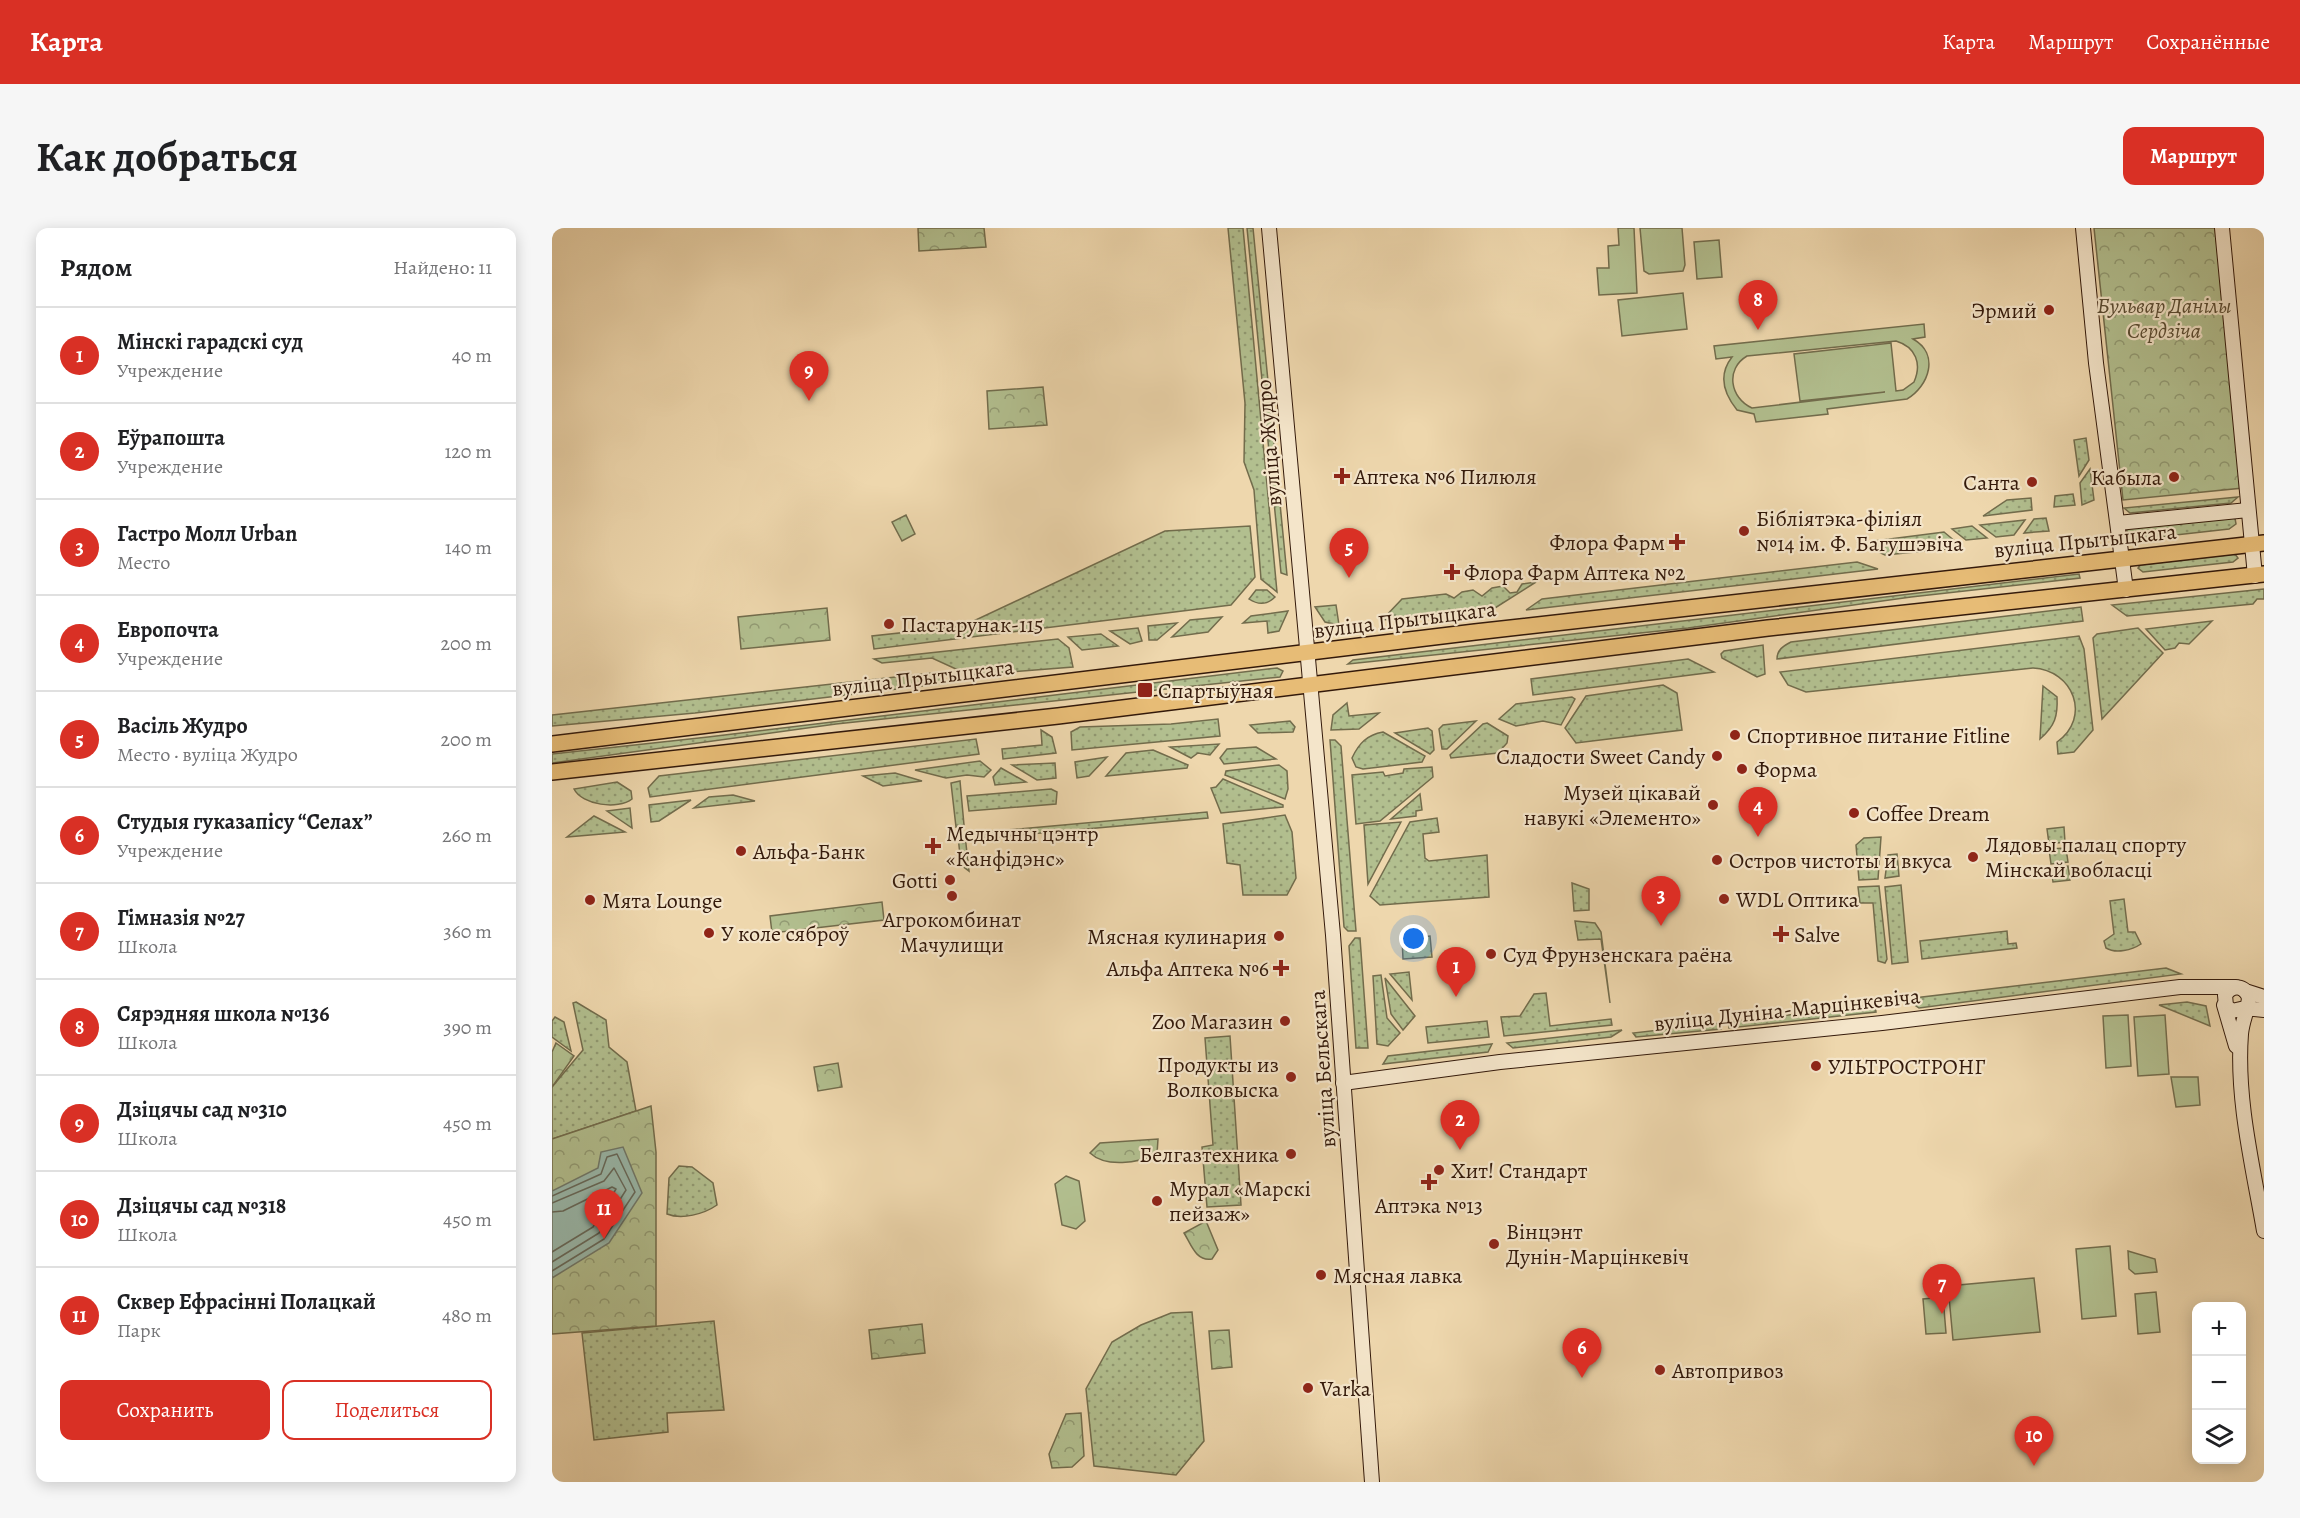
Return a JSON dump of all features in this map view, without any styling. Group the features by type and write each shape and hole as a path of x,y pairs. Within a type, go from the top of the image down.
{"main road":[{"name":"вуліца Прытыцкага","path":"552,744 1309,654 1475,632 2258,543"},
{"path":"552,772 1311,685 1768,628 2259,575"}],"street":[{"name":"вуліца Жудро","path":"1269,228 1309,654"},
{"path":"2083,228 2096,363 2126,590"},
{"path":"2222,228 2248,510 2258,543 2259,575"},
{"path":"2118,523 2248,510"},
{"name":"вуліца Бельскага","path":"1309,654 1372,1482"},
{"path":"2180,987 2214,996 2236,1012 2245,1008 2264,1010"},
{"name":"вуліца Дуніна-Марцінкевіча","path":"1343,1083 1500,1062 1882,1023 2180,987 2241,989 2264,997"},
{"path":"2240,1060 2225,995 2241,989 2249,998 2241,1032 2240,1060 2252,1175 2264,1231"}],"green space":[{"path":"918,228 984,228 986,247 919,251"},
{"path":"1228,228 1243,228 1277,592 1261,579 1254,490 1244,462 1245,403"},
{"path":"1247,228 1253,228 1287,575 1281,573"},
{"path":"1618,228 1634,228 1637,293 1599,295 1597,268 1609,268 1608,246 1619,245"},
{"path":"1640,228 1682,228 1685,265 1683,271 1649,274 1644,271"},
{"name":"Бульвар Данілы Сердзіча","path":"2094,228 2215,228 2243,488 2123,500"},
{"path":"1719,240 1722,277 1697,279 1694,242"},
{"path":"1683,293 1687,329 1622,336 1618,300"},
{"path":"1924,324 1925,337 1913,339 1927,353 1929,361 1926,378 1915,393 1907,399 1827,409 1828,414 1756,422 1754,414 1737,410 1729,398 1724,377 1732,357 1716,359 1714,346","holes":["1896,341 1913,352 1917,363 1914,382 1903,390 1896,391 1891,343 1794,354 1800,401 1885,392 1752,408 1735,391 1733,383 1735,368 1747,356"]},
{"path":"1043,387 1047,425 989,429 987,391"},
{"path":"2086,438 2089,460 2079,476 2074,440"},
{"path":"2090,469 2094,500 2082,505 2080,483"},
{"path":"2073,494 2075,505 2054,507 2055,496"},
{"path":"2238,497 2231,503 2130,513 2124,508"},
{"path":"2031,498 2032,510 1983,516 2007,500"},
{"path":"906,515 915,534 902,541 892,522"},
{"path":"2046,518 2049,531 2024,533 2034,519"},
{"path":"2235,518 2236,524 2229,529 2131,540 2126,529"},
{"path":"2025,520 2014,535 1996,537 1980,525"},
{"path":"1250,526 1255,577 1231,605 874,649 872,636 963,626 1165,531"},
{"path":"1972,526 1987,538 1966,540 1952,529"},
{"path":"1944,532 1956,542 1956,548 1885,555 1859,543"},
{"path":"2235,554 2238,558 2233,562 2143,572 2138,568 2140,565"},
{"path":"1857,562 1878,569 1526,610 1542,599"},
{"path":"2079,574 2080,578 1911,597 1688,628 1348,664 1353,660"},
{"path":"1536,582 1495,608 1382,620 1402,599 1446,594 1454,598 1462,592 1473,590 1482,596 1492,588 1503,586 1510,593 1517,592 1522,584"},
{"path":"2264,589 2264,599 2257,599 2253,604 2127,616 2112,605"},
{"path":"1256,590 1267,590 1275,597 1266,603 1249,599"},
{"path":"1336,605 1339,625 1325,622 1315,607"},
{"path":"2081,607 2083,621 1777,659 1781,649 1791,642"},
{"path":"827,608 830,640 741,649 738,617"},
{"path":"1288,611 1279,631 1268,633 1267,621 1243,623 1251,616"},
{"path":"1222,617 1208,632 1172,637 1190,620"},
{"path":"2212,621 2189,644 2179,643 2175,648 2165,650 2146,629"},
{"path":"1177,623 1157,640 1149,640 1148,626"},
{"path":"1138,628 1142,641 1130,644 1110,631"},
{"path":"2138,628 2163,653 2102,719 2093,638 2097,634"},
{"path":"1101,634 1118,646 1082,650 1068,637"},
{"path":"2079,636 2084,649 2093,730 2074,752 2058,754 2057,742 2068,732 2074,720 2075,708 2073,696 2067,686 2059,677 2047,671 2033,668 1806,692 1788,685 1780,672"},
{"path":"1058,639 1069,648 1073,667 969,675 932,658 882,663 874,659"},
{"path":"1763,645 1765,674 1757,677 1722,658 1721,654 1724,651"},
{"path":"1688,659 1714,672 1533,695 1531,679"},
{"path":"1277,668 1283,671 1280,677 836,724 552,763 552,754"},
{"path":"932,673 941,676 942,680 939,684 695,713 552,726 552,715"},
{"path":"1663,685 1677,693 1682,730 1576,743 1565,728 1586,696"},
{"path":"2043,686 2057,697 2057,710 2052,725 2040,739"},
{"path":"1572,697 1575,699 1561,725 1543,721 1516,726 1499,719 1516,704"},
{"path":"1347,703 1349,716 1379,713 1359,729 1331,730 1333,715"},
{"path":"1218,719 1220,736 1072,750 1071,732 1080,727 1171,724"},
{"path":"1290,721 1295,727 1293,732 1258,733 1250,725"},
{"path":"1476,721 1447,749 1442,749 1439,729 1443,725"},
{"path":"1487,723 1508,736 1507,743 1498,753 1451,758 1450,755 1483,724"},
{"path":"1428,728 1432,731 1434,750 1430,754 1395,733"},
{"path":"1041,730 1052,737 1056,753 1003,759 1002,749 1042,745"},
{"path":"1383,732 1425,756 1422,762 1363,769 1356,767 1352,758 1361,744 1372,735"},
{"path":"976,739 979,754 650,797 648,788 659,776"},
{"path":"1330,740 1335,740 1341,746 1356,931 1348,931 1344,927"},
{"path":"1219,744 1210,755 1198,753 1191,758 1170,747"},
{"path":"1256,747 1276,759 1224,764 1220,758 1227,749"},
{"path":"1153,750 1188,765 1187,768 1106,776 1126,753"},
{"path":"1107,757 1089,776 1077,778 1075,762"},
{"path":"980,761 991,770 984,777 967,775 946,778 915,770"},
{"path":"1055,763 1056,778 1037,780 1012,765"},
{"path":"1279,765 1287,771 1288,789 1285,799 1225,775 1226,771"},
{"path":"1432,767 1433,777 1380,821 1356,824 1352,775 1383,772 1385,776 1403,773 1404,769"},
{"path":"1001,768 1026,782 995,785 993,777"},
{"path":"895,773 922,781 883,786 863,776"},
{"path":"1223,779 1283,805 1283,807 1221,813 1211,788 1216,787"},
{"path":"960,781 964,825 956,827 951,783"},
{"path":"617,782 631,791 632,799 618,804 601,804 584,799 574,789"},
{"path":"1051,789 1057,792 1056,804 969,811 967,796"},
{"path":"1420,794 1422,810 1416,811 1416,816 1391,819"},
{"path":"733,795 755,801 694,808 709,797"},
{"path":"691,800 659,821 651,822 649,805"},
{"path":"630,808 632,828 607,811"},
{"path":"1207,812 1208,818 985,838 986,832"},
{"path":"1285,815 1292,832 1296,878 1287,895 1243,895 1240,865 1227,863 1223,824"},
{"path":"594,816 625,832 567,837"},
{"path":"1437,818 1439,832 1423,834 1425,858 1429,861 1487,855 1489,897 1380,905 1370,896 1410,822"},
{"path":"1401,822 1368,884 1364,825"},
{"path":"2064,827 2065,842 2049,844 2047,829"},
{"path":"965,835 969,871 961,865 958,836"},
{"path":"1881,837 1878,879 1859,880 1856,845 1864,838"},
{"path":"2066,848 2068,862 2051,864 2049,849"},
{"path":"1897,854 1899,876 1885,878 1888,855"},
{"path":"2068,866 2070,880 2053,882 2051,868"},
{"path":"1572,883 1589,889 1589,910 1574,911"},
{"path":"1901,885 1908,962 1892,964 1885,887"},
{"path":"1879,886 1887,959 1885,963 1878,961 1873,903 1860,903 1858,887"},
{"path":"2124,899 2128,932 2135,932 2141,944 2133,948 2114,951 2106,948 2104,941 2114,934 2110,901"},
{"path":"882,902 884,920 772,933 770,916"},
{"path":"1575,921 1595,923 1601,932 1610,1003 1601,939 1578,940"},
{"path":"2007,931 2008,944 2016,943 2017,948 1922,959 1920,941"},
{"path":"1430,936 1432,957 1403,959 1402,938"},
{"path":"1355,938 1360,938 1368,1048 1356,1048 1349,946"},
{"path":"2166,968 2181,974 1919,1008 1913,1004 1914,998"},
{"path":"1409,972 1412,1000 1390,974"},
{"path":"1381,975 1387,1018 1400,1033 1388,1046 1377,1044 1373,976"},
{"path":"1385,978 1415,1016 1403,1030 1391,1014"},
{"path":"1546,993 1550,1026 1611,1019 1612,1025 1504,1036 1501,1017 1520,1016 1534,994"},
{"path":"576,1002 606,1020 609,1047 627,1062 636,1111 552,1139 552,1087 583,1050 573,1003"},
{"path":"2187,1002 2206,1006 2210,1026 2159,1005"},
{"path":"1875,1005 1876,1012 1729,1028 1729,1022"},
{"path":"2128,1015 2131,1066 2106,1068 2103,1016"},
{"path":"2165,1015 2169,1074 2138,1076 2134,1017"},
{"path":"555,1017 564,1022 571,1051 552,1037 552,1021"},
{"path":"1487,1021 1489,1037 1428,1043 1426,1027"},
{"path":"1720,1023 1721,1029 1636,1037 1633,1033"},
{"path":"1622,1030 1611,1037 1513,1048 1507,1043"},
{"path":"1230,1036 1241,1205 1207,1207 1202,1147 1213,1145 1205,1038"},
{"path":"556,1043 574,1056 552,1087 552,1052"},
{"path":"1492,1044 1488,1052 1383,1064 1388,1056"},
{"path":"838,1063 842,1087 818,1091 814,1067"},
{"path":"2171,1077 2198,1077 2200,1105 2176,1107"},
{"path":"651,1106 656,1152 656,1326 552,1334 552,1139"},
{"path":"1158,1139 1157,1154 1132,1162 1105,1161 1090,1153 1100,1143"},
{"path":"679,1166 692,1167 713,1183 717,1205 693,1215 667,1214 669,1178"},
{"path":"1066,1176 1079,1181 1085,1221 1076,1229 1062,1225 1055,1184"},
{"path":"1206,1221 1218,1250 1212,1259 1198,1255 1184,1233"},
{"path":"2110,1246 2116,1316 2082,1319 2076,1249"},
{"path":"2128,1251 2155,1259 2157,1272 2135,1274 2129,1269"},
{"path":"2034,1278 2040,1332 1953,1340 1948,1286"},
{"path":"2156,1292 2160,1332 2138,1334 2135,1294"},
{"path":"1943,1297 1946,1333 1926,1334 1923,1299"},
{"path":"1192,1312 1204,1441 1176,1475 1094,1466 1086,1389 1112,1342 1141,1325 1171,1313"},
{"path":"714,1321 724,1410 667,1413 668,1432 594,1440 582,1333"},
{"path":"922,1324 925,1353 872,1359 869,1330"},
{"path":"1229,1330 1232,1367 1212,1369 1209,1331"},
{"path":"1081,1413 1084,1456 1072,1467 1052,1468 1049,1454 1066,1414"}],"water":[{"path":"623,1147 642,1193 609,1243 552,1278 552,1191 598,1168 601,1152"}],"place":[{"name":"Эрмий","path":"2049,310"},
{"name":"Сярэдняя школа №136","path":"1758,330"},
{"name":"Дзіцячы сад №310","path":"809,401"},
{"name":"Аптека №6 Пилюля","path":"1342,476"},
{"name":"Кабыла","path":"2174,477"},
{"name":"Санта","path":"2032,482"},
{"name":"Бібліятэка-філіял №14 ім. Ф. Багушэвіча","path":"1744,531"},
{"name":"Флора Фарм","path":"1677,542"},
{"name":"Флора Фарм Аптека №2","path":"1452,572"},
{"name":"Васіль Жудро","path":"1349,578"},
{"name":"Пастарунак-115","path":"889,624"},
{"name":"Спартыўная","path":"1145,690"},
{"name":"Спортивное питание Fitline","path":"1735,735"},
{"name":"Сладости Sweet Candy","path":"1717,756"},
{"name":"Форма","path":"1742,769"},
{"name":"Музей цікавай навукі «Элементо»","path":"1713,805"},
{"name":"Coffee Dream","path":"1854,813"},
{"name":"Европочта","path":"1758,837"},
{"name":"Медычны цэнтр «Канфідэнс»","path":"933,846"},
{"name":"Альфа-Банк","path":"741,851"},
{"name":"Лядовы палац спорту Мінскай вобласці","path":"1973,857"},
{"name":"Остров чистоты и вкуса","path":"1717,860"},
{"name":"Gotti","path":"950,880"},
{"name":"Агрокомбинат Мачулищи","path":"952,896"},
{"name":"WDL Оптика","path":"1724,899"},
{"name":"Мята Lounge","path":"590,900"},
{"name":"Гастро Молл Urban","path":"1661,926"},
{"name":"У коле сяброў","path":"709,933"},
{"name":"Salve","path":"1781,934"},
{"name":"Мясная кулинария","path":"1279,936"},
{"name":"Суд Фрунзенскага раёна","path":"1491,954"},
{"name":"Альфа Аптека №6","path":"1281,968"},
{"name":"Мінскі гарадскі суд","path":"1456,997"},
{"name":"Zoo Магазин","path":"1285,1021"},
{"name":"УЛЬТРОСТРОНГ","path":"1816,1066"},
{"name":"Продукты из Волковыска","path":"1291,1077"},
{"name":"Еўрапошта","path":"1460,1150"},
{"name":"Белгазтехника","path":"1291,1154"},
{"name":"Хит! Стандарт","path":"1439,1170"},
{"name":"Аптэка №13","path":"1429,1182"},
{"name":"Мурал «Марскі пейзаж»","path":"1157,1201"},
{"name":"Сквер Ефрасінні Полацкай","path":"604,1239"},
{"name":"Вінцэнт Дунін-Марцінкевіч","path":"1494,1244"},
{"name":"Мясная лавка","path":"1321,1275"},
{"name":"Гімназія №27","path":"1942,1314"},
{"name":"Автопривоз","path":"1660,1370"},
{"name":"Студыя гуказапісу “Селах”","path":"1582,1378"},
{"name":"Varka","path":"1308,1388"},
{"name":"Дзіцячы сад №318","path":"2034,1466"}]}
